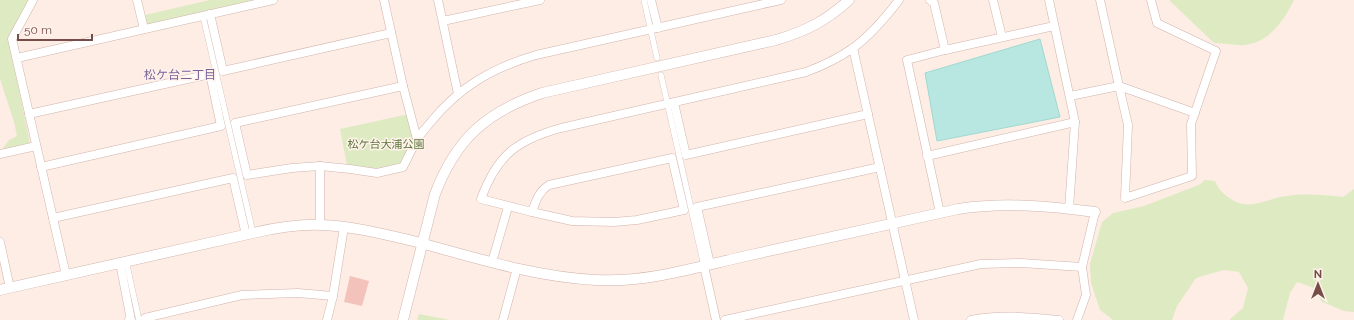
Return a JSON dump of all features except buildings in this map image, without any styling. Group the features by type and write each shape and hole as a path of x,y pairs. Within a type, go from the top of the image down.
{"street":[{"path":"33,0 12,39 66,275"},
{"path":"137,0 144,29"},
{"path":"17,58 274,0"},
{"path":"384,0 403,86 417,139"},
{"path":"438,0 458,94"},
{"path":"443,22 540,0"},
{"path":"644,0 654,29"},
{"path":"651,0 657,58"},
{"path":"403,86 235,124 247,175 292,168 320,166 377,173 404,167 417,139 437,114 458,94 476,81 516,61 536,55 781,0"},
{"path":"403,320 435,194 442,174 463,142 476,128 491,116 520,100 542,93 776,40 801,32 834,14 849,0"},
{"path":"532,212 538,194 549,185 672,158 684,210 638,220 614,222 572,222 508,207 481,199 487,182 496,166 509,152 522,142 540,134 562,128 806,72 821,66 853,48 879,25 899,0"},
{"path":"930,0 934,3 945,50"},
{"path":"993,0 1002,37"},
{"path":"1048,0 1075,122 1069,209"},
{"path":"1100,0 1128,125 1125,198 1192,176 1191,124 1216,51 1157,23 1151,0"},
{"path":"207,15 223,71 392,32"},
{"path":"207,15 249,234"},
{"path":"940,213 907,60 1054,26"},
{"path":"853,48 914,320"},
{"path":"29,114 210,74 222,126 41,167"},
{"path":"661,75 686,155 868,114"},
{"path":"1070,96 1119,86 1195,113"},
{"path":"671,104 707,265"},
{"path":"927,156 1075,122"},
{"path":"0,154 36,146"},
{"path":"320,166 320,225"},
{"path":"716,320 698,207 880,167"},
{"path":"53,218 233,178 249,234"},
{"path":"0,290 278,228 320,225 363,230 517,268 578,279 613,280 642,278 958,209 992,205 1026,205 1095,212 1082,268 1086,295 1078,320"},
{"path":"492,262 508,207"},
{"path":"327,320 333,296 344,227"},
{"path":"0,242 10,288"},
{"path":"123,262 130,320"},
{"path":"123,262 139,320"},
{"path":"725,320 752,317 905,280 981,264 1021,263 1082,268"},
{"path":"503,320 517,268"},
{"path":"146,320 145,318 242,295 298,293 333,296"},
{"path":"971,320 1002,316 1059,320"}],"green space":[{"path":"0,0 29,0 8,37 30,143 1,151 9,140 17,136 0,79"},
{"path":"210,0 260,0 147,25 145,15"},
{"path":"1169,0 1294,0 1281,22 1269,35 1254,43 1241,45 1214,43"},
{"name":"松ケ台大浦公園","path":"409,114 416,139 403,166 377,171 347,166 340,129"},
{"path":"1204,180 1215,181 1220,189 1231,199 1238,203 1245,204 1259,203 1294,195 1343,197 1354,189 1354,312 1344,311 1322,302 1314,288 1297,282 1290,293 1283,320 1229,320 1243,308 1248,288 1239,272 1223,270 1196,278 1177,306 1172,320 1113,320 1100,310 1091,283 1090,264 1102,222 1113,213 1144,206 1201,184"},
{"path":"419,314 450,320 417,320"}],"water":[{"path":"1040,39 1060,117 937,141 925,73"}],"district":[{"name":"松ケ台二丁目","path":"180,75"}]}
